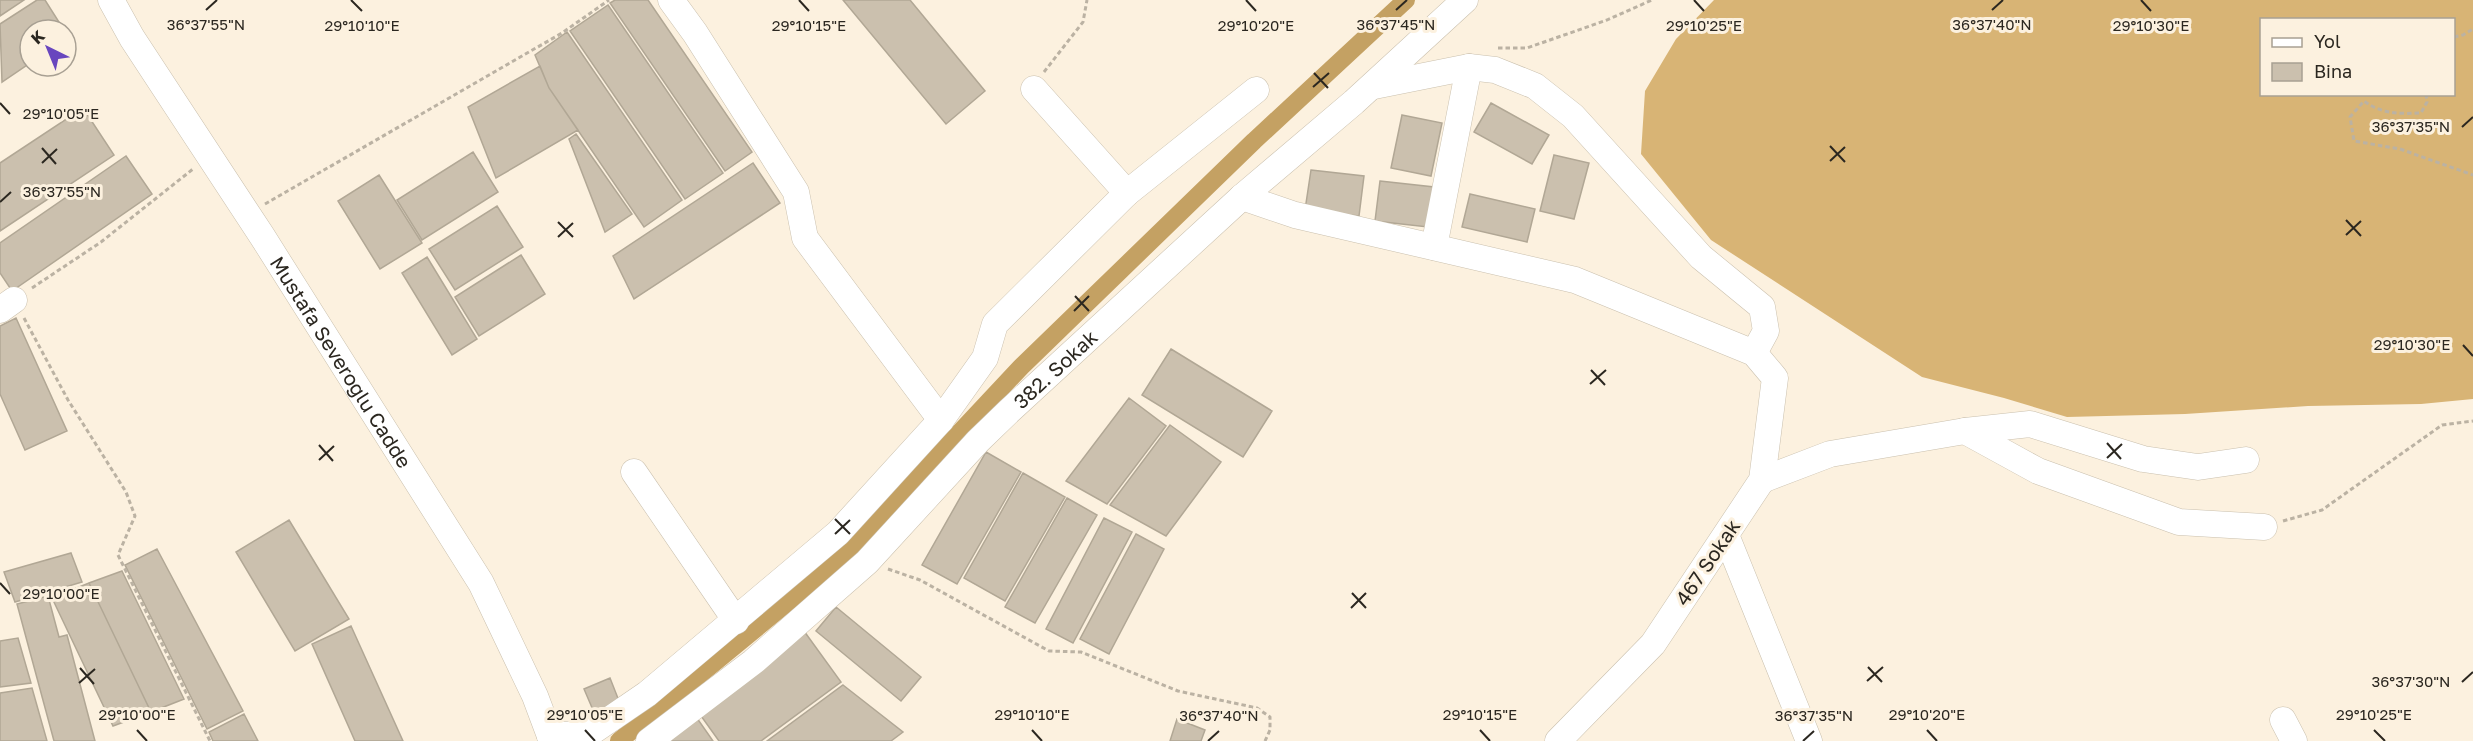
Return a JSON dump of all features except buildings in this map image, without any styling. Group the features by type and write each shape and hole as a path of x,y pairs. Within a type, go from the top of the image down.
{"street":[{"name":"Mustafa Severoğlu Cadde","path":"111,0 481,583 535,696 548,738"},
{"path":"671,0 796,192 805,238 941,420"},
{"name":"382. Sokak","path":"650,741 753,662 867,562 978,441 1242,196 1371,86 1465,0"},
{"path":"1242,196 1295,215 1575,280 1754,353 1766,331 1762,307 1701,257 1573,116 1535,86 1495,70 1469,67 1371,86"},
{"path":"1434,247 1469,67"},
{"path":"1034,89 1127,194"},
{"path":"548,738 590,733 647,694 838,533 941,420 985,358 995,324 1127,194 1256,90"},
{"name":"467 Sokak","path":"1558,741 1653,644 1762,480 1775,378 1754,353"},
{"path":"1762,480 1830,454 1965,431 2030,424 2143,459 2198,467 2246,460"},
{"path":"1965,431 2038,471 2179,522 2265,527"},
{"path":"634,472 736,621"},
{"path":"1726,534 1809,741"}],"path":[{"path":"248,214 562,33 609,0"},
{"path":"1034,89 1054,57 1083,22 1087,0"},
{"path":"1469,67 1486,52 1503,47 1527,48 1607,21 1652,0"},
{"path":"2455,37 2473,29"},
{"path":"2426,96 2427,102 2421,113 2402,114 2375,109 2364,101 2350,117 2354,141 2400,149 2473,175"},
{"path":"208,156 111,235 7,305 126,492 135,516 118,555 168,661 210,741"},
{"path":"2265,527 2322,510 2442,425 2473,421"},
{"path":"867,562 921,580 1049,651 1081,652 1178,691 1257,708 1270,717 1270,730 1265,741"}],"shaded area":[{"path":"1714,0 2473,0 2473,399 2421,404 2308,406 2185,414 2067,417 1922,377 1711,240 1641,154 1645,91 1676,39"}],"waterway":[{"path":"619,741 844,556 1021,367 1254,141 1406,0"}]}
